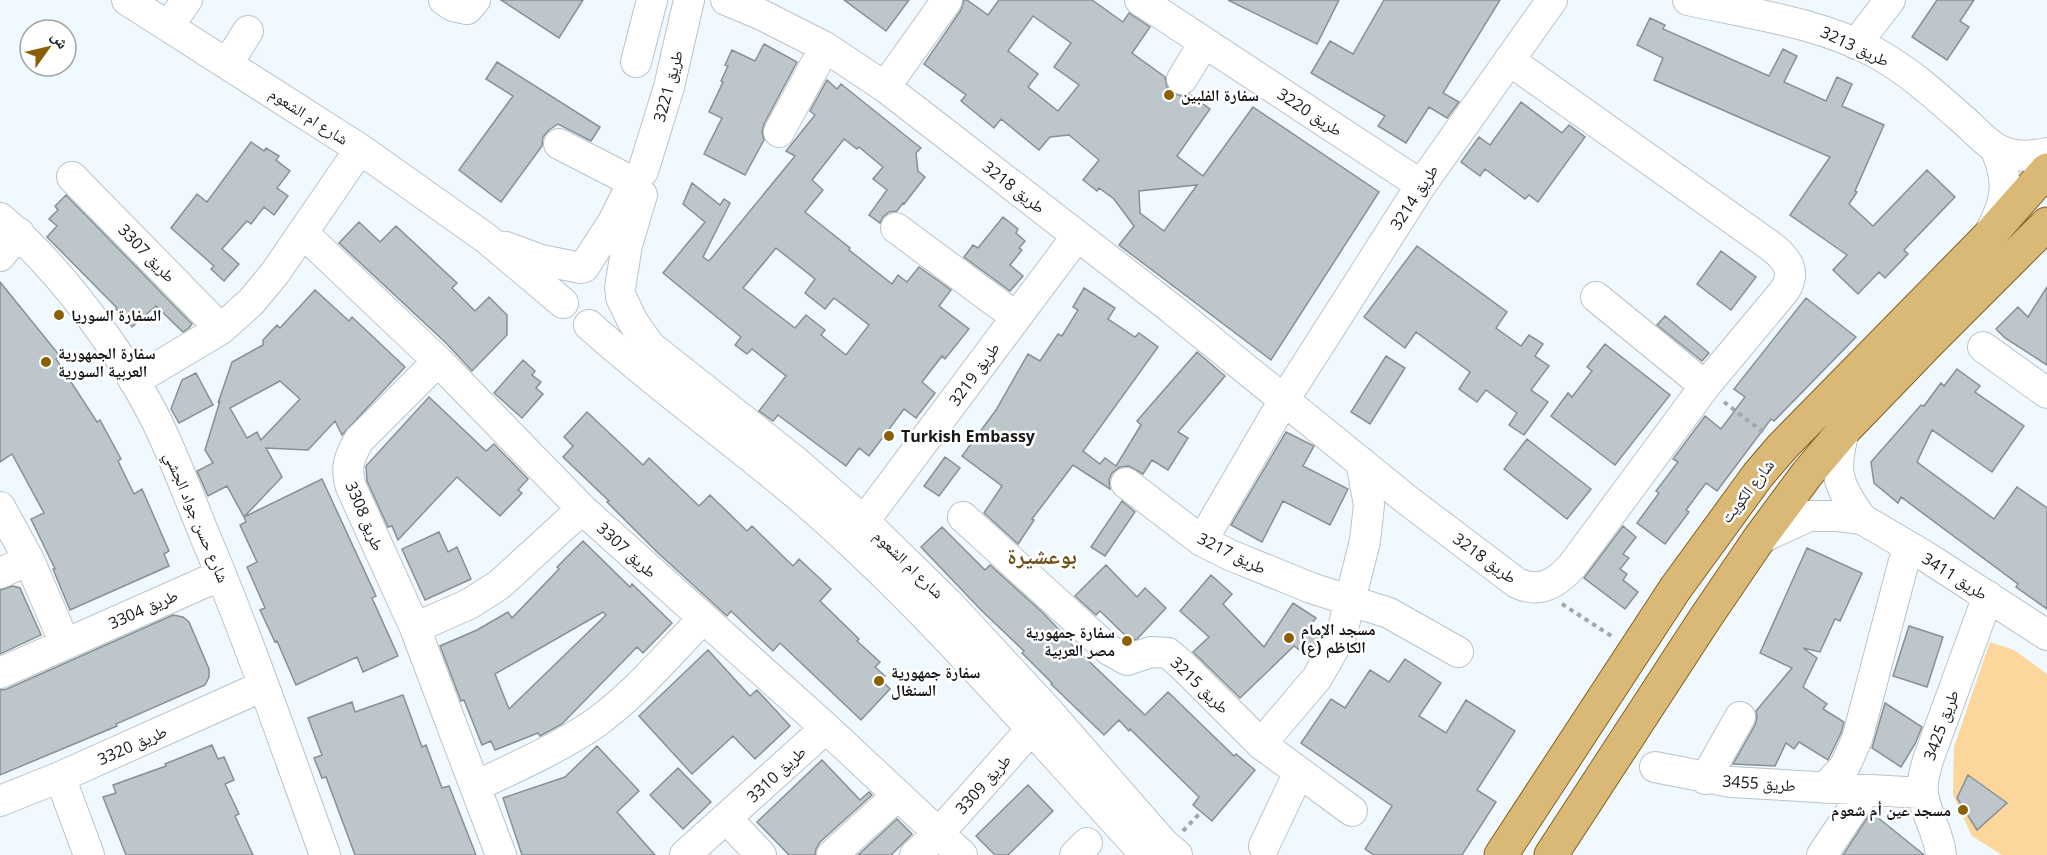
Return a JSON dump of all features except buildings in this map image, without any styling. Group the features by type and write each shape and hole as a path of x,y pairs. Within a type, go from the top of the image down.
{"main road":[{"name":"شارع الكويت","path":"1502,855 1675,589 1758,475 1782,447 1988,237 2047,171"},
{"path":"1551,855 1758,539 1807,474 1845,429 2047,224"}],"street":[{"name":"شارع ام الشعوم","path":"127,0 360,149 487,239 563,303"},
{"path":"169,25 186,0"},
{"path":"636,62 652,0"},
{"name":"طريق 3221","path":"583,267 613,222 638,176 669,87 689,0"},
{"name":"طريق 3218","path":"726,0 762,15 825,47 885,87 1172,309 1407,500 1517,583 1538,588 1558,580 1572,566 1705,386 1790,282 1787,263 1772,247 1509,60"},
{"path":"885,87 947,0"},
{"name":"طريق 3220","path":"1140,0 1421,184"},
{"name":"طريق 3214","path":"1284,400 1421,184 1551,0"},
{"name":"طريق 3213","path":"1688,0 1827,31 1886,59 1919,82 1995,147 2013,155 2026,157 2047,153"},
{"path":"1856,44 1890,0"},
{"path":"228,63 248,30"},
{"path":"1182,79 1204,43"},
{"path":"779,132 825,47"},
{"path":"559,144 638,176"},
{"name":"طريق 3213","path":"1988,237 2005,193 2006,178 1995,147"},
{"path":"135,381 221,329 251,302 275,273 360,149"},
{"name":"طريق 3221","path":"620,293 627,244 645,187 638,176"},
{"name":"طريق 3307","path":"72,177 221,329"},
{"path":"0,256 9,225"},
{"name":"شارع حسن جواد الجشي","path":"9,225 75,298 135,381 159,427 221,575 325,855"},
{"path":"896,228 1016,317"},
{"name":"طريق 3307","path":"303,232 438,362 582,509 826,728 962,855"},
{"name":"طريق 3219","path":"858,532 1077,236"},
{"name":"شارع ام الشعوم","path":"487,239 541,260 583,267"},
{"path":"583,267 604,269 614,277 620,293 617,310 608,320 596,325 582,323 570,315 563,303 564,284 571,274 583,267"},
{"name":"شارع ام الشعوم","path":"620,293 633,322 650,346 795,461 858,532 931,621 1039,720 1177,855"},
{"path":"1596,297 1705,386"},
{"name":"شارع ام الشعوم","path":"589,325 634,365 784,483 858,532"},
{"path":"1983,347 2047,393"},
{"name":"طريق 3308","path":"438,362 359,440 348,463 347,474 415,628 501,855"},
{"path":"1202,541 1284,400"},
{"name":"طريق 3411","path":"1845,429 1837,463 1843,489 1862,519"},
{"path":"1262,744 1317,678 1341,636 1365,541 1369,505 1361,462"},
{"name":"طريق 3217","path":"1126,483 1202,541 1261,568 1349,601 1389,613 1458,652"},
{"path":"1365,541 1389,513 1407,500"},
{"path":"0,507 29,560 65,644"},
{"path":"415,628 469,604 499,585 582,509"},
{"name":"طريق 3411","path":"1758,539 1809,516 1862,519 2047,635"},
{"name":"طريق 3215","path":"963,517 1109,650 1127,660 1151,652 1168,653 1262,744 1352,812"},
{"path":"1825,788 1845,766 1857,739 1908,546"},
{"path":"0,573 29,560"},
{"name":"طريق 3304","path":"0,673 221,575"},
{"name":"طريق 3425","path":"1941,855 1938,835 1923,793 1923,781 1928,760 1988,597"},
{"path":"476,786 555,748 595,723 625,699 703,619"},
{"name":"طريق 3320","path":"0,801 60,777 263,686"},
{"path":"1705,778 1740,717"},
{"name":"شارع ام الشعوم","path":"1039,720 1146,855"},
{"name":"طريق 3309","path":"915,855 939,833 1039,720"},
{"name":"طريق 3310","path":"685,855 826,728"},
{"name":"طريق 3455","path":"1655,767 1731,782 1923,793"},
{"path":"1264,846 1299,772"},
{"path":"60,777 89,855"},
{"path":"1822,855 1865,790"},
{"path":"832,855 898,795"},
{"path":"727,819 761,855"}],"path":[{"path":"1705,386 1782,447"},
{"path":"1538,588 1634,651"}],"shaded area":[{"path":"1990,642 2014,650 2047,674 2047,855 2002,855 1972,836 1953,795 1954,747"}],"place":[{"name":"سفارة الفلبين","path":"1169,95"},
{"name":"السفارة السوريا","path":"59,315"},
{"name":"سفارة الجمهورية العربية السورية","path":"46,362"},
{"name":"Turkish Embassy","path":"889,436"},
{"name":"مسجد الإمام الكاظم (ع)","path":"1289,638"},
{"name":"سفارة جمهورية مصر العربية","path":"1127,641"},
{"name":"سفارة جمهورية السنغال","path":"879,681"},
{"name":"مسجد عين أم شعوم","path":"1963,810"}],"district":[{"name":"بوعشيرة","path":"1042,555"}]}
